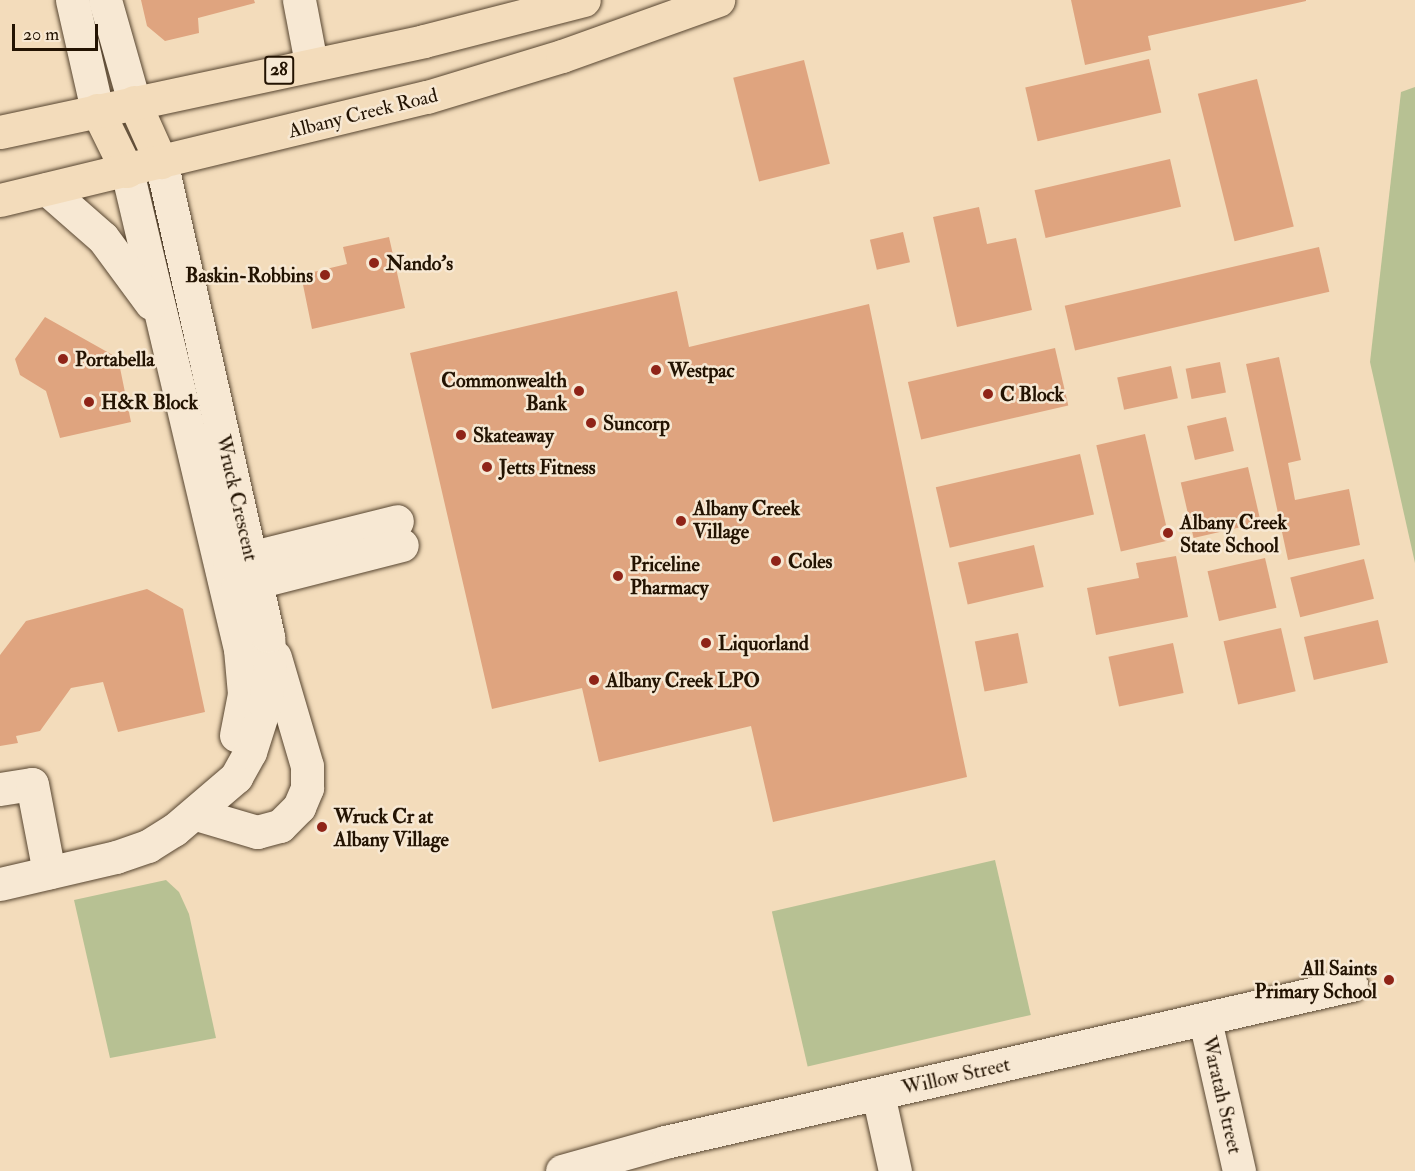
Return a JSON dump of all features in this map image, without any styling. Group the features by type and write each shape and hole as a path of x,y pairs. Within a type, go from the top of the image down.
{"main road":[{"name":"28","path":"0,132 311,63 424,41 584,0"},
{"name":"Albany Creek Road","path":"0,200 428,97 666,9 718,0"},
{"path":"134,102 161,162"},
{"path":"97,110 127,171"}],"street":[{"path":"72,0 97,110"},
{"path":"105,0 134,102"},
{"path":"299,0 311,63"},
{"name":"Wruck Crescent","path":"161,162 222,430 239,574 242,709 225,763 196,814"},
{"name":"Wruck Crescent","path":"0,884 138,850 196,814 230,785 250,752 268,688 268,636 239,574 189,437 127,171"},
{"path":"46,189 103,238 162,320"},
{"path":"189,437 222,430"},
{"path":"239,574 399,533"},
{"path":"196,814 263,832 286,822 303,800 308,780 305,756 268,636"},
{"path":"0,789 32,784 49,872"},
{"name":"Willow Street","path":"562,1171 665,1142 1352,985"},
{"name":"Waratah Street","path":"1205,1020 1239,1171"},
{"path":"878,1094 895,1171"}],"green space":[{"path":"1415,87 1415,563 1370,362 1401,92"},
{"path":"995,860 1031,1015 808,1066 772,912"},
{"path":"166,880 179,892 189,914 216,1038 110,1058 74,900"}],"building":[{"path":"141,0 254,0 255,3 198,18 199,33 165,41 147,26"},
{"path":"1071,0 1306,1 1148,36 1151,50 1085,65"},
{"path":"1149,59 1161,113 1038,141 1025,88"},
{"path":"804,60 830,164 759,181 733,78"},
{"path":"1257,79 1294,226 1235,241 1198,94"},
{"path":"1170,159 1181,207 1046,238 1035,190"},
{"path":"979,207 987,244 1016,238 1032,310 957,327 933,217"},
{"path":"903,232 910,262 877,270 870,240"},
{"path":"389,237 405,308 312,329 301,275 347,264 343,247"},
{"path":"1319,247 1329,292 1075,351 1065,306"},
{"name":"Albany Creek Village","path":"677,291 689,347 869,304 967,777 773,822 751,726 599,762 582,688 492,709 410,353"},
{"path":"45,317 118,358 131,422 60,438 46,391 20,375 15,359"},
{"name":"C Block","path":"1055,348 1068,405 921,439 908,382"},
{"path":"1279,357 1301,460 1288,463 1295,500 1349,489 1360,545 1288,560 1246,364"},
{"path":"1220,362 1226,392 1192,399 1186,369"},
{"path":"1171,366 1178,398 1124,410 1117,377"},
{"path":"1226,417 1234,451 1195,460 1187,426"},
{"path":"1145,434 1170,540 1121,551 1096,445"},
{"path":"1080,454 1094,514 950,548 936,487"},
{"path":"1248,467 1261,523 1194,538 1181,483"},
{"path":"1034,545 1044,587 968,604 958,563"},
{"path":"1176,556 1188,617 1096,635 1087,588 1139,578 1136,563"},
{"path":"1265,558 1276,608 1219,621 1208,571"},
{"path":"1364,559 1374,599 1300,617 1290,577"},
{"path":"147,589 183,609 205,712 118,732 103,682 71,688 40,731 16,736 18,743 0,746 0,655 26,621"},
{"path":"1378,620 1388,663 1314,680 1304,637"},
{"path":"1281,628 1296,691 1238,705 1224,641"},
{"path":"1018,633 1028,683 985,691 975,641"},
{"path":"1173,643 1184,693 1119,707 1108,657"}],"place":[{"name":"Nando's","path":"374,263"},
{"name":"Baskin-Robbins","path":"325,275"},
{"name":"Portabella","path":"63,359"},
{"name":"Westpac","path":"656,370"},
{"name":"Commonwealth Bank","path":"579,391"},
{"name":"C Block","path":"988,394"},
{"name":"H&R Block","path":"89,402"},
{"name":"Suncorp","path":"591,423"},
{"name":"Skateaway","path":"461,435"},
{"name":"Jetts Fitness","path":"487,467"},
{"name":"Albany Creek Village","path":"681,521"},
{"name":"Albany Creek State School","path":"1168,533"},
{"name":"Coles","path":"776,561"},
{"name":"Priceline Pharmacy","path":"618,576"},
{"name":"Liquorland","path":"706,643"},
{"name":"Albany Creek LPO","path":"594,680"},
{"name":"Wruck Cr at Albany Village","path":"322,827"},
{"name":"All Saints Primary School","path":"1389,980"}]}
